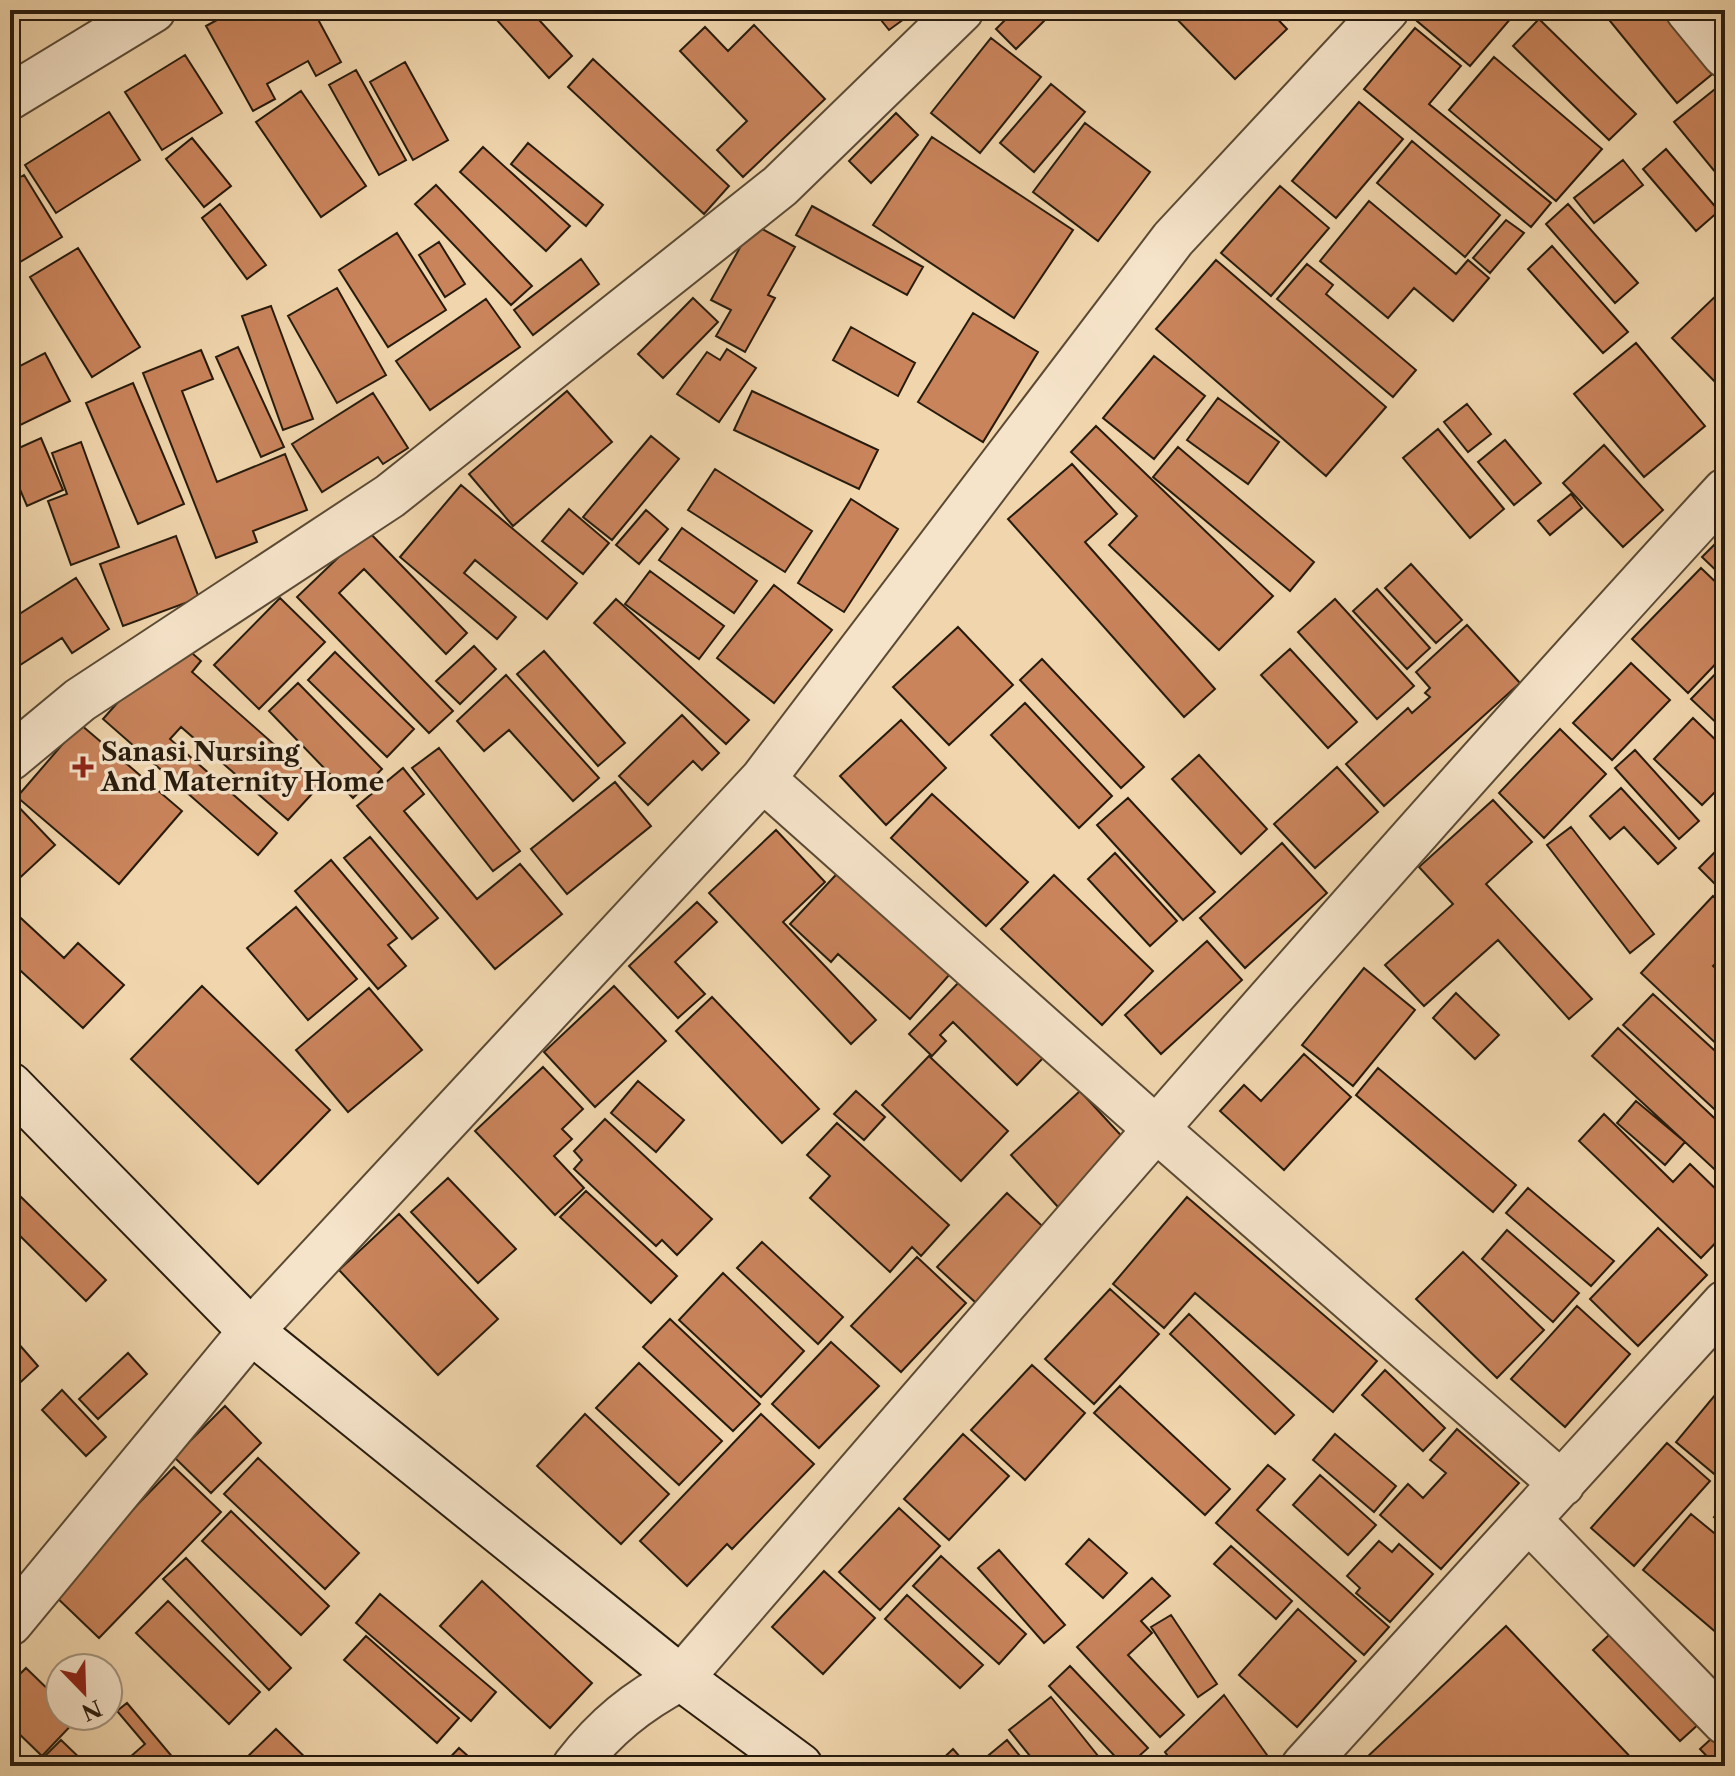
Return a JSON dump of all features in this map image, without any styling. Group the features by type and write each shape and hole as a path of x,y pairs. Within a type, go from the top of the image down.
{"street":[{"path":"10,97 153,10"},
{"path":"10,758 80,700 390,496 780,186 961,10"},
{"path":"10,1623 251,1331 763,779 1173,239 1386,10"},
{"path":"1688,10 1725,55"},
{"path":"575,1766 596,1738 638,1701 681,1678 1155,1128 1531,703 1725,491"},
{"path":"763,779 1562,1484"},
{"path":"10,1085 251,1331 681,1678 800,1766"},
{"path":"1304,1766 1725,1303"},
{"path":"1529,1520 1725,1722"}],"building":[{"path":"235,10 313,10 341,62 316,76 308,61 267,84 275,99 253,111 206,26"},
{"path":"488,10 530,10 572,56 549,78"},
{"path":"873,10 915,10 915,11 889,30"},
{"path":"1015,10 1055,10 1016,49 996,29"},
{"path":"1168,10 1269,10 1287,29 1235,79"},
{"path":"1280,10 1300,10 1288,20"},
{"path":"1426,10 1518,10 1470,66 1417,21"},
{"path":"1601,10 1666,10 1716,71 1677,103"},
{"path":"1539,19 1636,114 1609,140 1513,46"},
{"path":"754,25 825,99 743,177 717,150 747,121 680,51 705,27 728,51"},
{"path":"1415,28 1461,66 1429,104 1551,203 1531,227 1364,89"},
{"path":"991,38 1041,77 980,153 931,113"},
{"path":"185,55 222,113 162,150 125,92"},
{"path":"1494,57 1602,149 1556,201 1449,110"},
{"path":"593,59 729,186 704,214 568,87"},
{"path":"405,62 448,140 413,160 370,82"},
{"path":"356,70 406,160 379,175 329,85"},
{"path":"1725,81 1725,184 1674,122"},
{"path":"1051,84 1085,112 1034,172 1000,143"},
{"path":"301,91 366,186 321,217 256,122"},
{"path":"1359,102 1403,139 1336,218 1292,181"},
{"path":"109,112 140,160 56,213 25,165"},
{"path":"896,113 918,135 871,183 849,161"},
{"path":"1085,123 1150,172 1098,241 1033,192"},
{"path":"932,137 1073,230 1014,318 873,225"},
{"path":"192,138 231,186 204,207 166,159"},
{"path":"1412,141 1500,215 1465,257 1377,183"},
{"path":"528,143 603,205 586,226 511,164"},
{"path":"483,147 570,226 546,251 460,172"},
{"path":"1666,149 1719,211 1696,231 1643,169"},
{"path":"1623,160 1643,185 1594,223 1574,198"},
{"path":"24,175 62,237 10,268 10,183"},
{"path":"436,185 532,286 511,305 415,204"},
{"path":"1280,186 1329,228 1271,296 1221,253"},
{"path":"1369,201 1456,274 1468,260 1489,278 1453,321 1414,288 1388,318 1320,261"},
{"path":"220,204 266,265 247,279 202,218"},
{"path":"1568,204 1638,283 1615,303 1546,224"},
{"path":"812,206 923,267 907,295 796,235"},
{"path":"1506,220 1524,233 1490,273 1473,258"},
{"path":"753,224 795,247 768,295 775,298 745,352 716,336 731,310 711,300"},
{"path":"397,233 446,310 388,347 339,270"},
{"path":"439,242 465,284 445,297 419,255"},
{"path":"1552,246 1628,332 1603,353 1528,269"},
{"path":"78,248 140,347 92,377 30,277"},
{"path":"581,259 599,284 533,335 514,310"},
{"path":"1216,260 1386,407 1326,476 1156,329"},
{"path":"1307,264 1333,285 1326,294 1416,370 1393,397 1277,299"},
{"path":"1725,287 1725,388 1723,390 1672,338"},
{"path":"337,288 386,375 337,403 288,316"},
{"path":"693,298 718,322 663,378 638,354"},
{"path":"486,299 520,347 430,410 396,361"},
{"path":"271,306 313,419 283,430 242,316"},
{"path":"973,313 1038,352 983,442 918,402"},
{"path":"851,327 915,363 898,396 833,360"},
{"path":"1636,343 1705,426 1644,477 1574,394"},
{"path":"238,347 284,447 261,457 216,357"},
{"path":"727,349 756,368 719,422 677,394 707,352 720,360"},
{"path":"201,350 213,379 182,391 217,482 285,454 307,510 253,531 257,542 216,558 143,373"},
{"path":"45,353 70,401 10,430 10,371"},
{"path":"1154,356 1205,396 1154,459 1103,418"},
{"path":"133,383 184,504 138,524 86,403"},
{"path":"567,391 612,442 513,526 469,474"},
{"path":"752,391 878,450 859,489 734,430"},
{"path":"373,393 408,448 383,464 378,457 322,492 292,444"},
{"path":"1218,398 1279,442 1248,484 1187,440"},
{"path":"1467,404 1491,434 1468,452 1444,422"},
{"path":"1096,426 1273,596 1219,650 1109,545 1137,516 1071,452"},
{"path":"1438,429 1504,509 1470,538 1403,458"},
{"path":"651,436 679,459 612,540 583,517"},
{"path":"41,438 63,490 27,506 10,466 10,452"},
{"path":"1505,440 1541,483 1514,505 1478,462"},
{"path":"81,442 119,547 71,565 48,501 67,494 52,453"},
{"path":"1604,445 1663,510 1623,547 1563,483"},
{"path":"1178,447 1314,562 1290,591 1153,477"},
{"path":"1072,464 1117,514 1085,542 1215,689 1184,717 1008,519"},
{"path":"715,469 812,531 785,572 688,510"},
{"path":"461,485 577,583 547,619 475,560 464,573 516,617 497,639 400,557"},
{"path":"1571,494 1582,508 1550,535 1538,521"},
{"path":"851,499 898,529 844,612 798,583"},
{"path":"569,509 609,543 583,574 542,541"},
{"path":"646,510 668,529 639,564 616,545"},
{"path":"682,528 757,581 734,613 659,560"},
{"path":"367,530 467,633 446,654 364,569 339,593 453,711 429,733 297,597"},
{"path":"1725,534 1725,579 1702,557"},
{"path":"176,536 199,598 123,626 100,564"},
{"path":"1411,564 1462,620 1436,643 1385,588"},
{"path":"1701,568 1725,591 1725,654 1688,693 1632,639"},
{"path":"650,571 724,626 699,659 625,604"},
{"path":"76,578 109,629 72,653 62,638 11,671 17,679 10,683 10,620"},
{"path":"774,585 832,630 774,703 717,658"},
{"path":"1377,589 1430,648 1407,669 1353,611"},
{"path":"280,598 325,642 259,709 214,665"},
{"path":"616,599 749,720 726,744 594,623"},
{"path":"1335,599 1414,686 1377,719 1298,632"},
{"path":"1467,625 1520,683 1384,806 1346,764 1408,708 1412,713 1430,697 1425,693 1430,688 1416,672"},
{"path":"958,627 1013,685 949,745 893,687"},
{"path":"175,638 201,661 192,672 320,785 288,820 181,727 170,739 277,833 258,855 103,719"},
{"path":"474,646 496,669 460,704 436,681"},
{"path":"1290,649 1357,722 1328,748 1261,675"},
{"path":"544,651 625,743 598,766 517,674"},
{"path":"335,652 414,729 387,757 308,680"},
{"path":"1042,659 1144,767 1121,788 1020,680"},
{"path":"1631,663 1670,700 1612,760 1573,723"},
{"path":"1725,664 1725,731 1691,699"},
{"path":"506,675 599,778 573,801 509,730 484,751 457,721"},
{"path":"298,683 382,769 353,798 269,711"},
{"path":"1025,703 1112,796 1079,828 991,735"},
{"path":"682,715 719,753 702,770 693,761 648,805 619,776"},
{"path":"1693,718 1725,749 1725,782 1702,805 1654,759"},
{"path":"901,720 946,768 886,825 840,776"},
{"path":"80,724 182,811 119,884 17,797"},
{"path":"1560,729 1606,774 1544,838 1499,793"},
{"path":"439,748 520,851 493,871 412,768"},
{"path":"1635,750 1699,821 1679,839 1615,768"},
{"path":"1199,755 1267,829 1241,854 1172,779"},
{"path":"1337,767 1378,812 1315,868 1274,824"},
{"path":"403,768 424,794 404,811 477,899 520,864 562,914 495,969 357,806"},
{"path":"615,782 651,826 567,894 531,849"},
{"path":"1621,788 1676,848 1658,864 1624,827 1610,839 1590,816"},
{"path":"932,794 1028,882 986,926 891,838"},
{"path":"1128,798 1215,892 1183,920 1097,825"},
{"path":"10,800 55,845 10,887"},
{"path":"1493,800 1532,842 1486,884 1592,999 1569,1019 1498,940 1424,1006 1385,965 1453,904 1419,867"},
{"path":"1571,827 1654,934 1630,953 1547,845"},
{"path":"776,830 825,882 783,922 876,1020 851,1044 709,893"},
{"path":"370,837 438,918 412,939 344,858"},
{"path":"1725,842 1725,876 1716,885 1699,868"},
{"path":"1282,843 1327,893 1245,968 1200,918"},
{"path":"1115,853 1177,921 1150,946 1088,879"},
{"path":"331,860 397,938 388,945 406,966 378,989 295,891"},
{"path":"847,863 958,965 910,1019 838,954 831,962 790,924"},
{"path":"1054,875 1153,971 1102,1025 1001,929"},
{"path":"1713,896 1725,907 1725,954 1713,966 1725,977 1725,1052 1641,973"},
{"path":"697,902 717,922 675,962 705,994 678,1018 629,966"},
{"path":"296,907 357,979 308,1020 247,948"},
{"path":"10,908 64,958 78,943 124,985 83,1028 10,961"},
{"path":"1207,941 1242,980 1161,1054 1125,1015"},
{"path":"1364,968 1415,1010 1353,1086 1302,1045"},
{"path":"962,979 1044,1057 1017,1085 953,1022 940,1035 946,1041 932,1056 909,1034"},
{"path":"202,986 330,1110 258,1184 131,1059"},
{"path":"614,986 666,1041 595,1107 544,1052"},
{"path":"369,988 422,1050 348,1112 296,1050"},
{"path":"1456,993 1499,1035 1475,1059 1433,1018"},
{"path":"1653,994 1725,1060 1725,1119 1623,1025"},
{"path":"712,997 819,1109 782,1143 676,1031"},
{"path":"1618,1028 1725,1128 1725,1179 1592,1056"},
{"path":"1304,1054 1351,1097 1284,1170 1220,1111 1244,1085 1261,1101"},
{"path":"929,1056 1008,1131 961,1181 882,1105"},
{"path":"543,1067 583,1109 562,1129 572,1139 554,1156 584,1188 555,1215 475,1131"},
{"path":"1378,1068 1516,1185 1493,1212 1356,1095"},
{"path":"638,1081 684,1120 656,1152 611,1113"},
{"path":"856,1091 885,1117 864,1140 834,1114"},
{"path":"1080,1091 1128,1143 1058,1207 1011,1155"},
{"path":"1636,1101 1685,1142 1665,1165 1617,1123"},
{"path":"1604,1114 1673,1182 1690,1164 1725,1198 1725,1233 1701,1258 1579,1141"},
{"path":"605,1119 712,1219 677,1255 662,1240 656,1246 574,1169 582,1160 574,1151"},
{"path":"837,1123 949,1225 921,1256 912,1247 890,1272 810,1198 830,1176 807,1155"},
{"path":"448,1178 516,1249 478,1283 411,1212"},
{"path":"1528,1188 1614,1261 1591,1286 1506,1213"},
{"path":"586,1191 677,1276 651,1303 560,1217"},
{"path":"1007,1193 1057,1240 988,1314 937,1267"},
{"path":"20,1196 106,1280 86,1301 10,1226 10,1207"},
{"path":"1187,1197 1377,1361 1333,1412 1195,1293 1164,1328 1113,1284"},
{"path":"399,1214 498,1319 438,1375 339,1270"},
{"path":"1658,1228 1707,1275 1638,1346 1590,1299"},
{"path":"1507,1230 1579,1293 1553,1322 1482,1259"},
{"path":"762,1242 843,1317 818,1344 737,1268"},
{"path":"1463,1252 1544,1330 1497,1378 1416,1299"},
{"path":"917,1257 966,1303 901,1372 851,1326"},
{"path":"723,1273 804,1351 761,1397 679,1320"},
{"path":"1110,1289 1159,1334 1094,1404 1045,1359"},
{"path":"1577,1306 1630,1354 1565,1427 1511,1379"},
{"path":"1189,1314 1294,1415 1275,1434 1170,1334"},
{"path":"670,1319 760,1404 733,1431 643,1347"},
{"path":"10,1334 38,1366 10,1392"},
{"path":"831,1342 879,1386 819,1448 772,1404"},
{"path":"128,1353 147,1374 98,1419 79,1399"},
{"path":"639,1363 722,1441 679,1485 596,1408"},
{"path":"1032,1365 1085,1413 1025,1480 971,1430"},
{"path":"1385,1370 1445,1428 1423,1451 1362,1395"},
{"path":"1725,1383 1725,1483 1676,1442"},
{"path":"1120,1386 1230,1489 1205,1515 1094,1413"},
{"path":"62,1390 106,1437 86,1456 42,1410"},
{"path":"225,1406 261,1443 211,1493 174,1457"},
{"path":"585,1414 669,1494 621,1544 537,1466"},
{"path":"761,1414 814,1464 732,1549 727,1544 687,1586 640,1541"},
{"path":"1457,1429 1519,1483 1441,1569 1380,1515 1408,1484 1423,1498 1446,1473 1430,1460"},
{"path":"963,1434 1009,1476 949,1540 904,1499"},
{"path":"1335,1434 1396,1486 1374,1512 1313,1460"},
{"path":"1667,1443 1710,1481 1634,1566 1591,1528"},
{"path":"258,1458 359,1553 325,1589 224,1494"},
{"path":"1268,1465 1285,1479 1257,1510 1389,1627 1364,1655 1216,1523"},
{"path":"174,1467 221,1512 99,1638 52,1593"},
{"path":"1320,1475 1376,1525 1348,1555 1293,1505"},
{"path":"1725,1504 1725,1526 1714,1517"},
{"path":"899,1508 940,1546 880,1610 839,1572"},
{"path":"231,1511 329,1606 301,1635 202,1541"},
{"path":"1691,1514 1725,1542 1725,1640 1643,1570"},
{"path":"1089,1539 1127,1573 1103,1598 1066,1564"},
{"path":"1379,1541 1392,1552 1399,1544 1433,1574 1390,1622 1356,1593 1360,1588 1347,1576"},
{"path":"1231,1546 1292,1601 1276,1619 1214,1564"},
{"path":"999,1550 1065,1625 1044,1643 978,1568"},
{"path":"941,1556 1026,1634 999,1664 913,1586"},
{"path":"186,1558 291,1668 269,1690 163,1579"},
{"path":"824,1571 875,1618 823,1674 772,1627"},
{"path":"1152,1578 1170,1596 1141,1621 1152,1633 1128,1655 1184,1715 1160,1737 1077,1647"},
{"path":"482,1581 592,1683 550,1728 440,1626"},
{"path":"380,1594 496,1692 471,1721 356,1623"},
{"path":"907,1595 983,1665 960,1688 885,1619"},
{"path":"168,1601 260,1692 229,1724 136,1633"},
{"path":"1298,1609 1356,1661 1297,1727 1239,1675"},
{"path":"1171,1615 1217,1684 1198,1697 1151,1627"},
{"path":"1625,1620 1712,1712 1680,1741 1593,1650"},
{"path":"1506,1626 1639,1766 1465,1766 1458,1758 1450,1766 1372,1766 1365,1759"},
{"path":"366,1636 459,1718 437,1743 344,1660"},
{"path":"1070,1666 1148,1748 1128,1766 1124,1766 1049,1686"},
{"path":"26,1668 44,1685 44,1732 65,1732 42,1756 10,1725 10,1684"},
{"path":"1224,1695 1267,1755 1252,1766 1175,1766 1165,1752"},
{"path":"1051,1697 1106,1766 1038,1766 1009,1730"},
{"path":"127,1703 180,1766 122,1764 145,1744 124,1719 124,1705"},
{"path":"1723,1728 1725,1766 1716,1766 1700,1749"},
{"path":"276,1729 314,1766 238,1766"},
{"path":"61,1740 88,1766 47,1766 41,1760"},
{"path":"1007,1740 1028,1766 978,1764"},
{"path":"459,1748 479,1766 442,1766"},
{"path":"953,1749 968,1766 935,1766"}],"place":[{"name":"Sanasi Nursing And Maternity Home","path":"83,767"}]}
